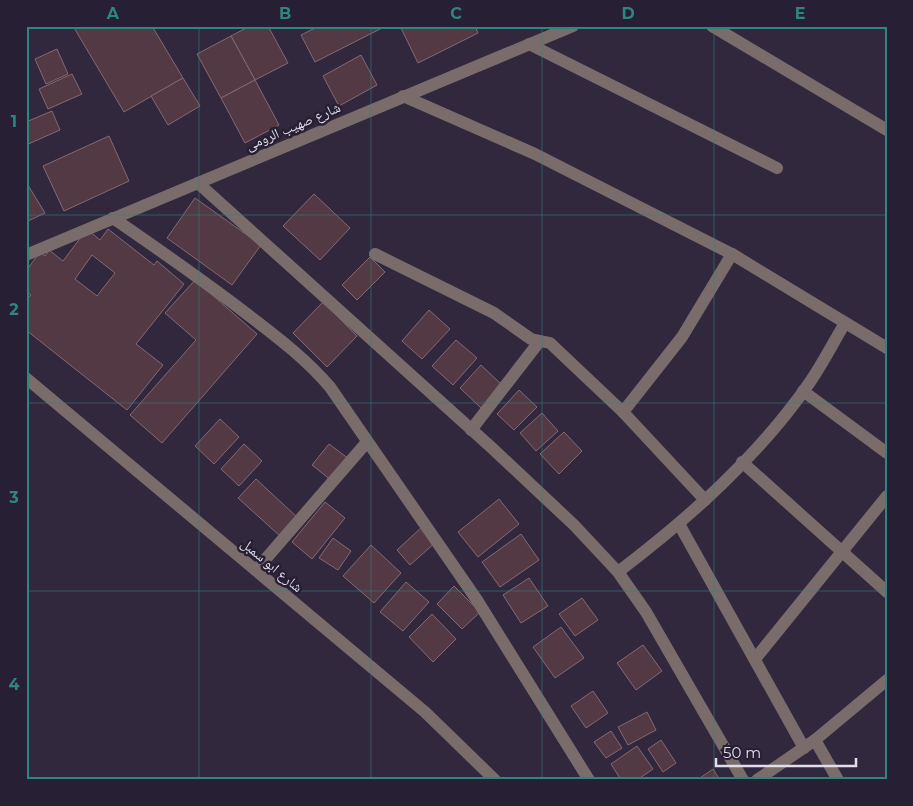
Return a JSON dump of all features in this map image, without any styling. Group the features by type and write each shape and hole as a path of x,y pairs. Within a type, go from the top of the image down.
{"street":[{"name":"شارع صهيب الرومى","path":"26,255 573,26"},
{"path":"712,26 887,130"},
{"path":"529,44 777,168"},
{"path":"403,96 535,154 732,254 887,348"},
{"path":"198,182 574,525 618,572 646,612 743,780"},
{"path":"113,218 206,282 296,352 330,387 477,600 589,780"},
{"path":"375,254 477,304 539,342 547,342 563,353 623,412 705,500"},
{"path":"623,412 682,336 732,254"},
{"path":"618,572 679,524 742,462 803,391 845,324"},
{"path":"471,430 539,342"},
{"name":"شارع ابو سمبل","path":"26,378 425,712 494,780"},
{"path":"803,391 887,452"},
{"path":"256,570 367,442"},
{"path":"742,462 887,592"},
{"path":"755,659 841,550 887,496"},
{"path":"679,524 755,659 809,744 838,780"},
{"path":"757,780 809,744 887,680"}],"building":[{"path":"73,26 152,26 183,78 124,112"},
{"path":"250,26 268,26 288,63 255,80 231,36"},
{"path":"319,26 386,26 315,62 301,35"},
{"path":"400,26 475,26 478,33 418,63"},
{"path":"231,36 255,80 221,98 197,54"},
{"path":"57,49 68,74 46,84 35,59"},
{"path":"361,55 377,85 339,106 323,76"},
{"path":"72,74 82,94 48,109 39,89"},
{"path":"183,78 200,106 168,125 151,96"},
{"path":"255,80 279,125 245,143 221,98"},
{"path":"52,111 60,130 26,145 26,122"},
{"path":"109,136 129,181 64,211 43,166"},
{"path":"26,182 45,213 26,222"},
{"path":"314,194 350,228 320,260 283,226"},
{"path":"195,198 261,245 232,285 167,238"},
{"path":"87,229 100,240 108,229 154,265 157,261 184,284 136,344 163,365 127,410 26,330 26,299 31,295 26,291 26,271 40,252 45,256 49,250 63,261","holes":["92,255 115,273 97,296 75,279"]},
{"path":"370,257 385,272 357,300 342,285"},
{"path":"195,280 257,334 162,443 130,415 196,340 165,313"},
{"path":"323,302 357,336 327,367 293,333"},
{"path":"429,310 450,329 422,359 402,341"},
{"path":"456,340 477,358 453,385 432,366"},
{"path":"481,365 502,385 481,408 460,388"},
{"path":"519,390 537,407 514,430 497,414"},
{"path":"542,413 558,431 536,451 520,433"},
{"path":"220,419 239,437 214,464 195,446"},
{"path":"564,432 582,451 559,474 540,454"},
{"path":"244,444 262,461 239,486 221,469"},
{"path":"329,444 349,459 332,481 312,465"},
{"path":"256,479 297,517 280,536 238,498"},
{"path":"499,499 519,524 478,557 458,532"},
{"path":"325,502 345,518 312,559 292,542"},
{"path":"422,527 436,542 410,565 397,550"},
{"path":"521,534 539,560 500,587 482,562"},
{"path":"333,538 351,551 338,570 319,558"},
{"path":"371,545 401,573 374,603 343,576"},
{"path":"529,578 548,606 521,623 503,595"},
{"path":"406,582 429,602 403,631 380,612"},
{"path":"454,586 480,612 462,629 437,604"},
{"path":"582,598 598,620 575,636 559,614"},
{"path":"432,614 456,639 433,662 409,637"},
{"path":"561,627 584,658 555,678 533,647"},
{"path":"643,645 662,671 636,690 617,663"},
{"path":"593,691 608,713 586,728 571,706"},
{"path":"647,712 656,730 628,745 618,727"},
{"path":"611,731 622,748 606,758 594,742"},
{"path":"661,740 676,763 663,772 648,749"},
{"path":"637,746 653,769 637,780 621,780 611,764"},
{"path":"713,769 720,780 697,780"}]}
